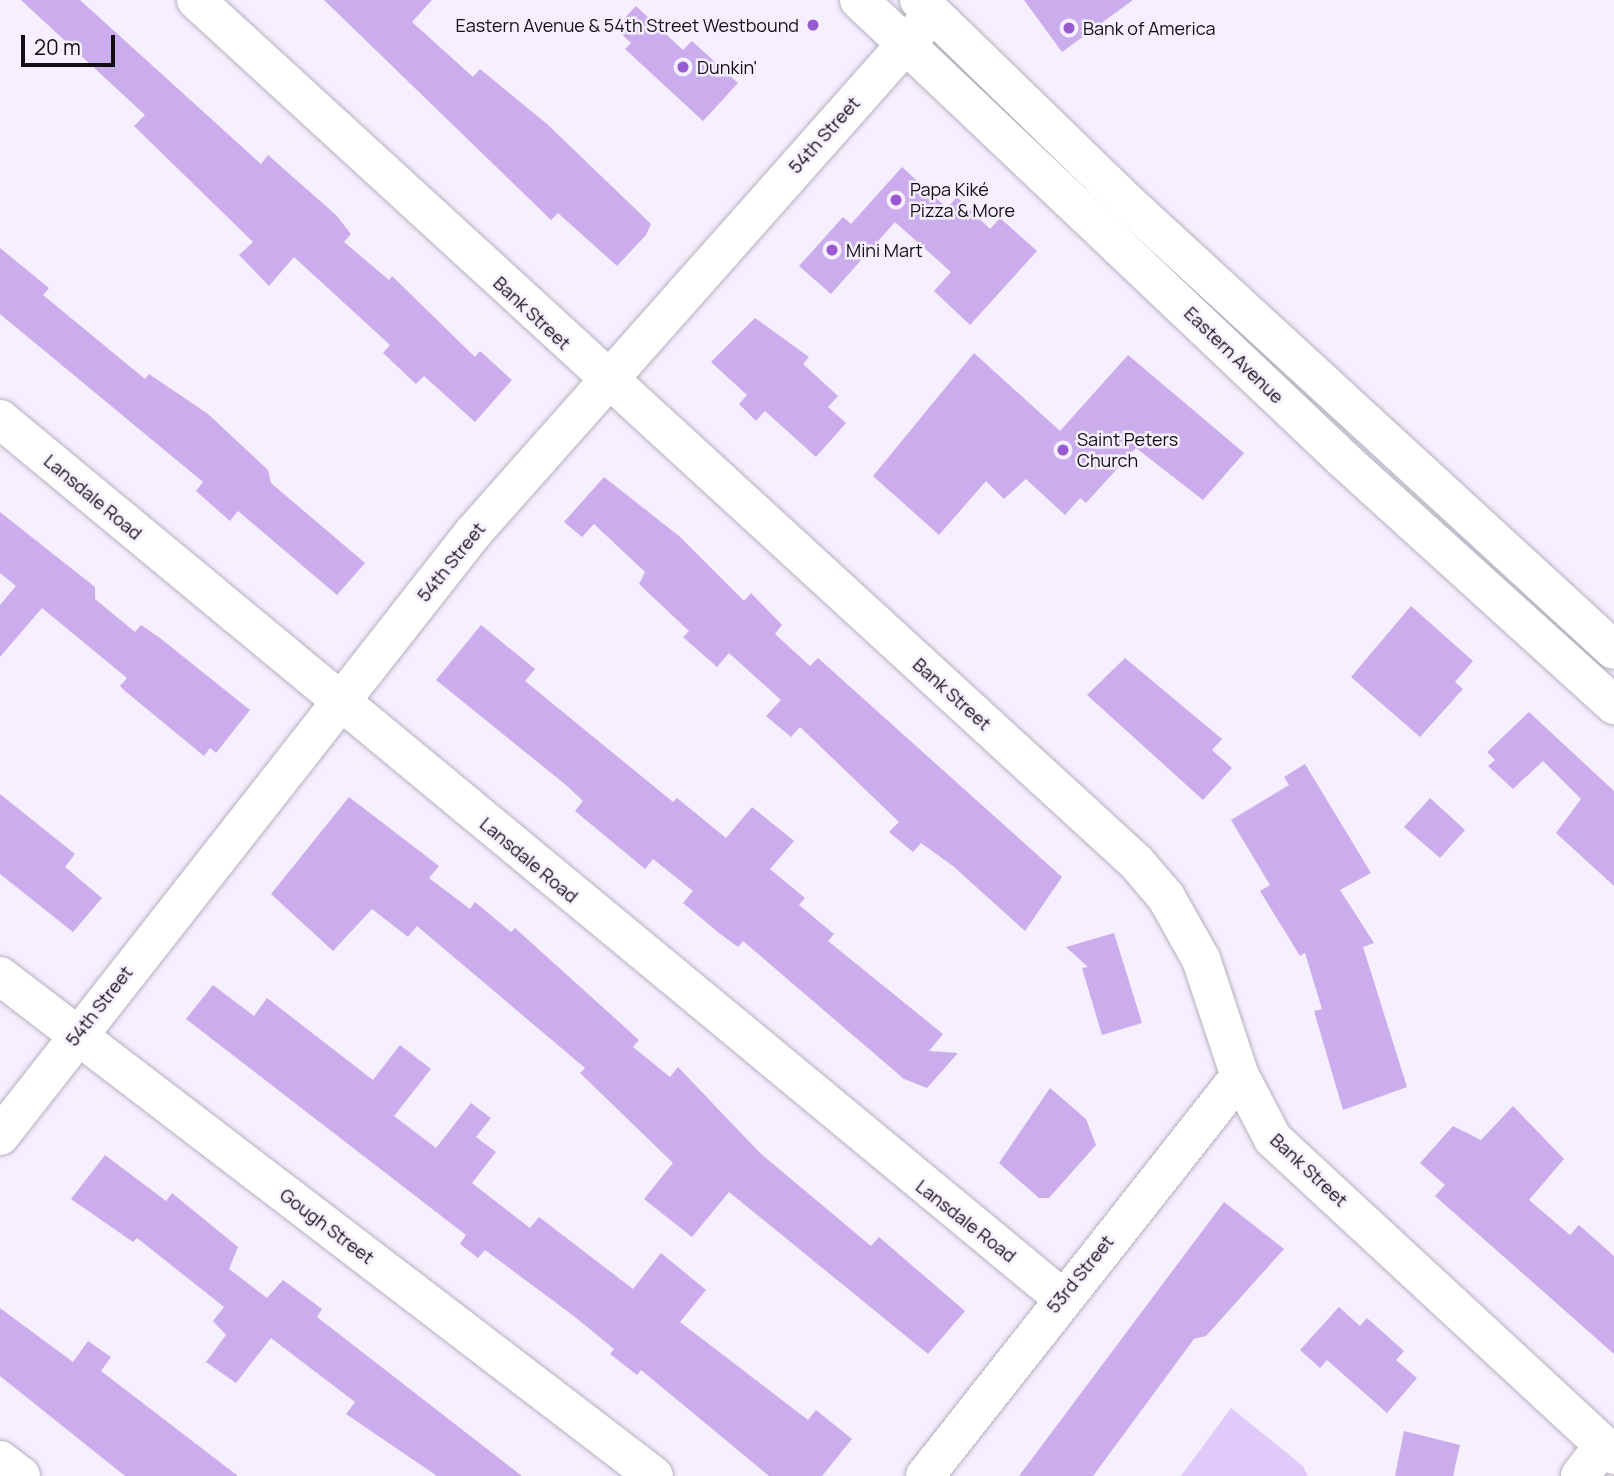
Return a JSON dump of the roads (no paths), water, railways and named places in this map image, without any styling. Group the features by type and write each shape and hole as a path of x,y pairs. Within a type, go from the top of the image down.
{"street":[{"name":"Bank Street","path":"196,0 606,381 1136,862 1166,897 1201,959 1240,1076 1273,1139 1609,1451"},
{"name":"Eastern Avenue","path":"859,0 1614,705"},
{"name":"54th Street","path":"0,1136 338,701 606,381 906,44 926,4"},
{"path":"926,4 1130,205 1614,650"},
{"name":"Lansdale Road","path":"0,418 338,701 1061,1297"},
{"path":"1578,617 1614,631"},
{"name":"Gough Street","path":"0,976 654,1476"},
{"name":"53rd Street","path":"925,1476 1061,1297 1240,1076"},
{"path":"1580,1476 1609,1451"},
{"path":"0,1460 21,1476"}],"place":[{"name":"Eastern Avenue & 54th Street Westbound","path":"813,25"},
{"name":"Bank of America","path":"1069,28"},
{"name":"Dunkin'","path":"683,67"},
{"name":"Papa Kiké Pizza & More","path":"896,200"},
{"name":"Mini Mart","path":"832,250"},
{"name":"Saint Peters Church","path":"1063,450"}]}
